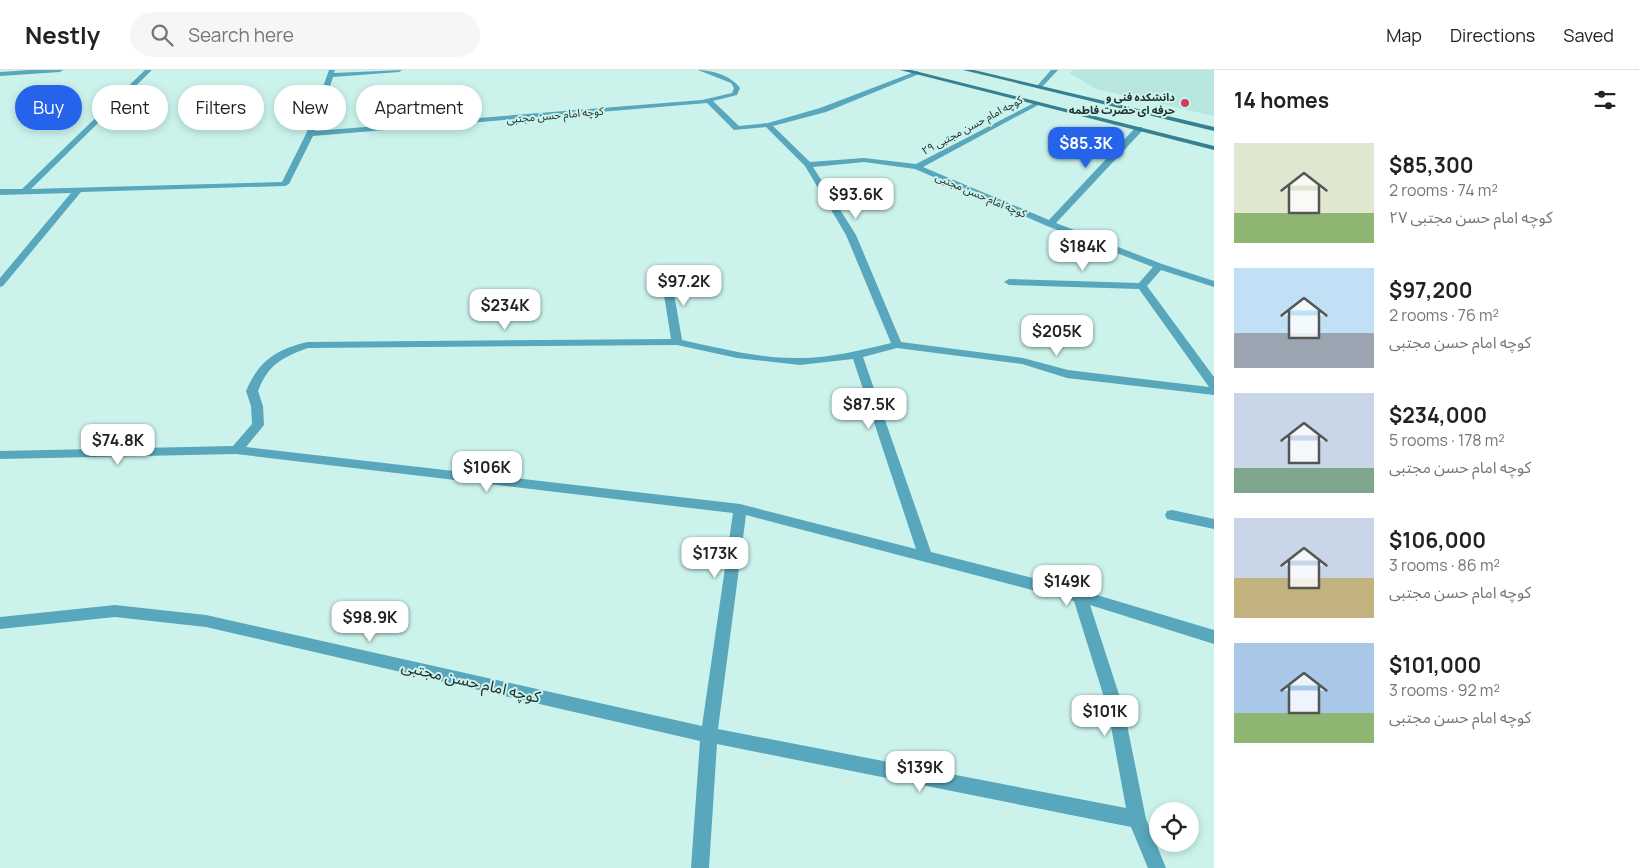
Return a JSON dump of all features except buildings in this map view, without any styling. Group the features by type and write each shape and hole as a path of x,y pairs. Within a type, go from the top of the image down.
{"main road":[{"path":"903,70 1214,148"},
{"path":"966,70 1214,129"},
{"path":"1038,104 1053,91"}],"street":[{"path":"0,74 60,70"},
{"path":"26,190 149,70"},
{"path":"0,192 285,184 310,134 331,73 399,70"},
{"name":"کوچه امام حسن مجتبی","path":"310,134 709,101 735,94 737,88 733,82 701,70"},
{"path":"1039,87 1055,70"},
{"path":"709,101 737,128 768,125 823,110 917,73"},
{"name":"کوچه امام حسن مجتبی ۲۹","path":"917,167 1038,104"},
{"path":"768,125 808,165 851,235 897,345"},
{"path":"1050,224 1138,129"},
{"name":"کوچه امام حسن مجتبی","path":"808,165 864,160 917,167 1050,224 1160,266 1214,284"},
{"path":"0,284 78,190"},
{"path":"1009,282 1142,286 1160,266"},
{"path":"666,276 677,342"},
{"path":"1142,286 1214,385"},
{"path":"236,450 258,425 257,406 252,391 258,373 275,357 307,345 677,342 737,356 800,362 857,355 897,345 1023,361 1068,374 1214,390"},
{"path":"857,355 926,557"},
{"path":"0,455 236,450 740,509 1080,596 1214,637"},
{"path":"700,868 708,735 740,509"},
{"path":"1172,515 1214,524"},
{"path":"1080,596 1116,710 1137,819 1157,868"},
{"name":"کوچه امام حسن مجتبی","path":"0,623 116,611 206,621 708,735 1137,819"}],"shaded area":[{"name":"دانشکده فنی و حرفه ای حضرت فاطمه","path":"1073,70 1214,70 1214,116 1096,89 1070,73"}],"place":[{"name":"دانشکده فنی و حرفه ای حضرت فاطمه","path":"1185,103"}]}
